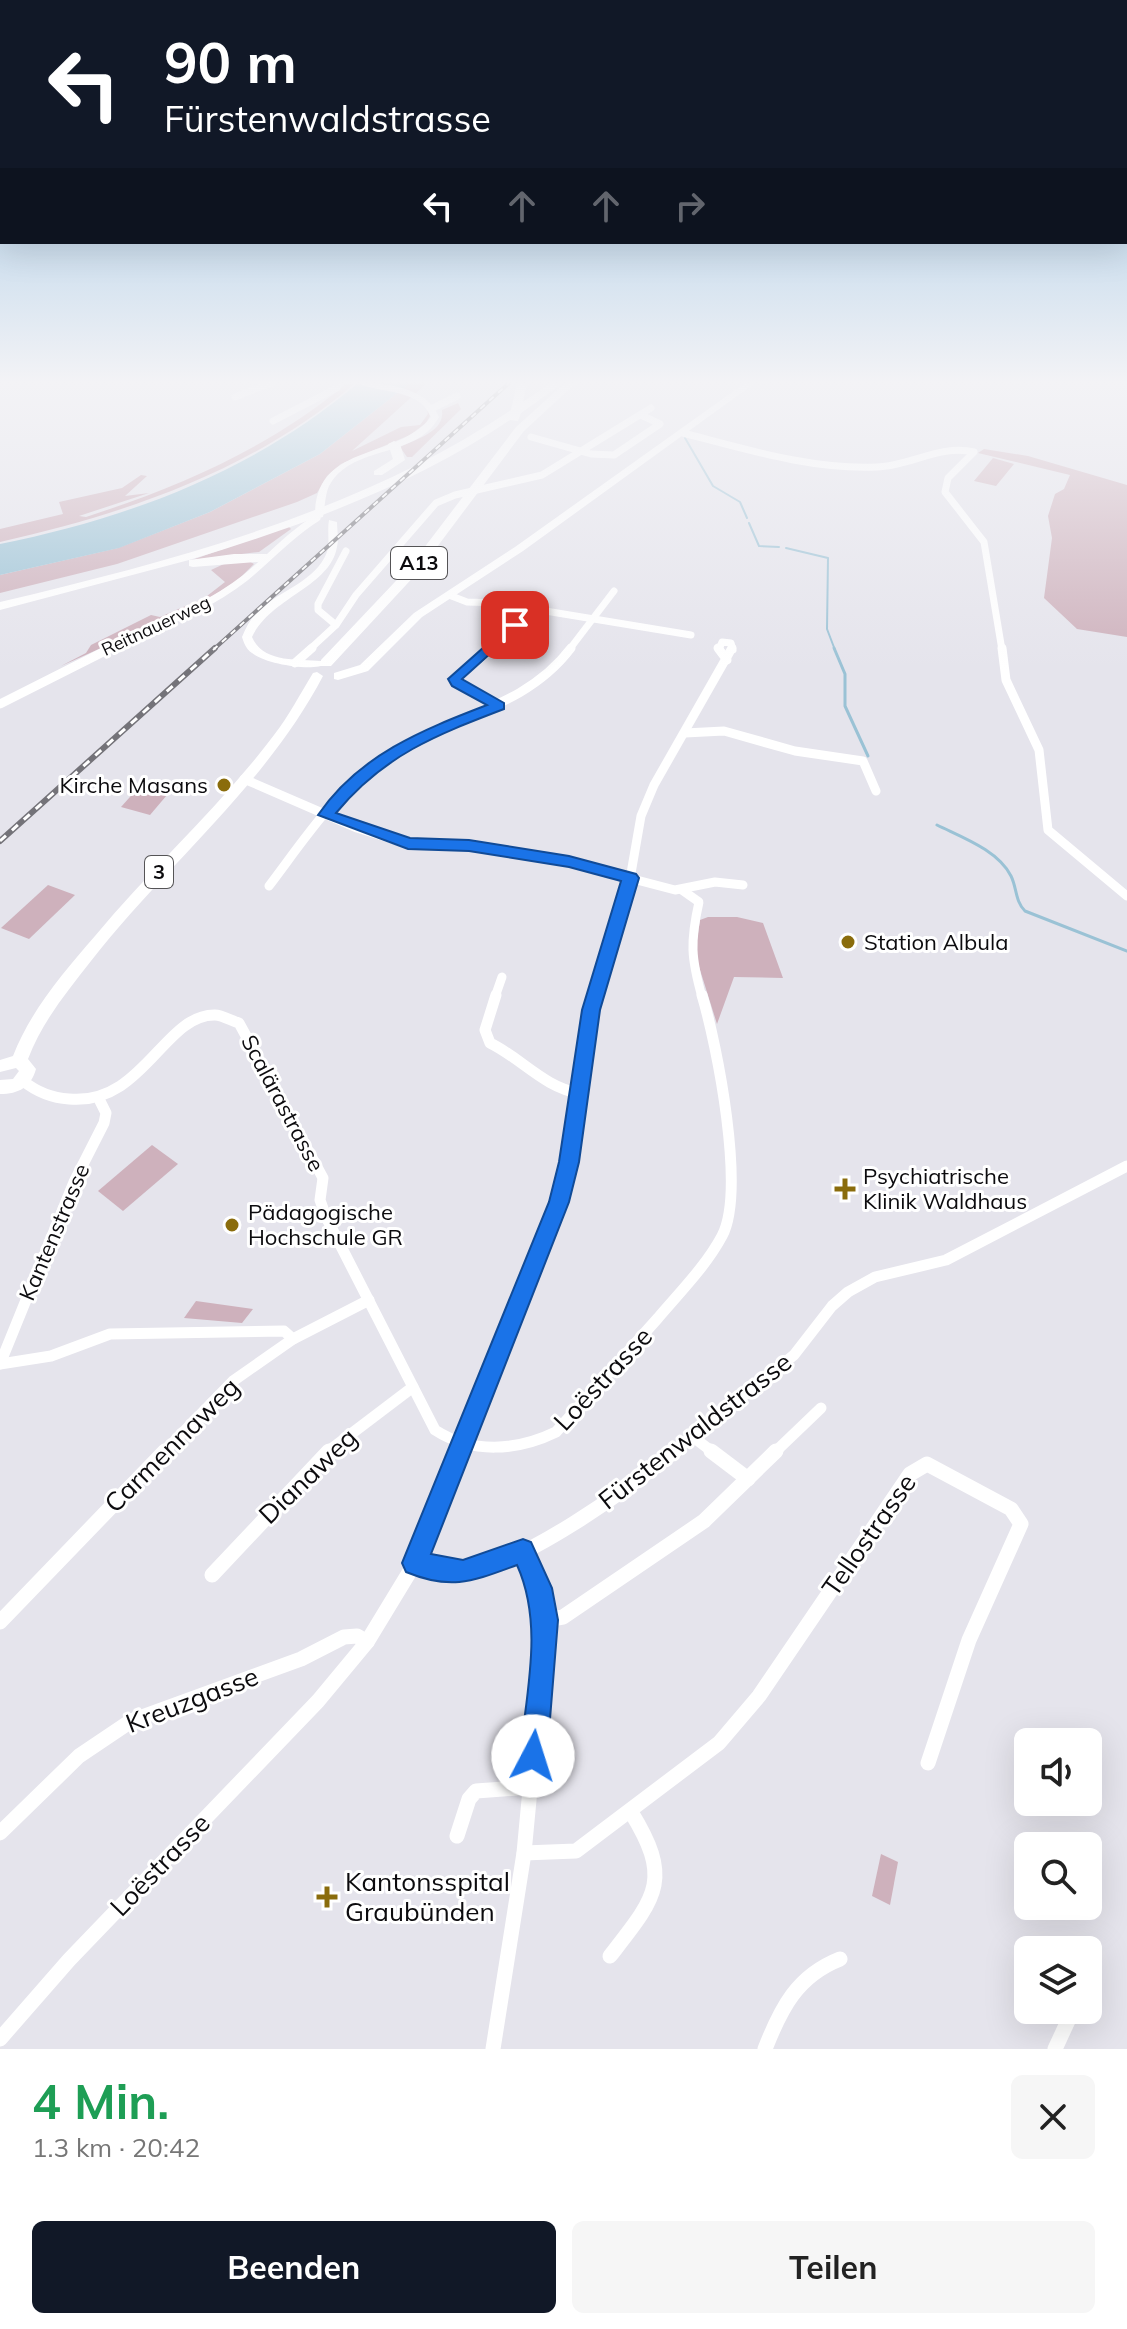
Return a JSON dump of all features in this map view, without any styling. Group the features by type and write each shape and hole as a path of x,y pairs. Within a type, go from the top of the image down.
{"highway":[{"path":"281,517 366,479"},
{"path":"0,600 178,553 281,517 371,479"},
{"path":"19,602 175,560 337,502 387,479"},
{"name":"A13","path":"476,487 481,479"},
{"name":"A13","path":"328,670 482,479"},
{"path":"0,606 198,562 266,558"},
{"name":"A13","path":"328,670 341,648 363,627"}],"main road":[{"name":"3","path":"19,1061 37,1021 105,932 244,779 328,670 356,673 411,620 617,479"},
{"path":"0,1066 19,1061 28,1069 23,1081 0,1087"}],"street":[{"path":"328,670 259,654 249,645 247,633 267,610 327,562 333,545 323,519 325,487 333,479"},
{"path":"295,663 336,625 353,599 384,567 436,503 455,495 530,479"},
{"path":"948,479 945,492 984,542 989,557 1006,680 1039,750 1047,825 1052,834 1127,896"},
{"name":"Reitnauerweg","path":"0,704 54,674 207,603 246,577 299,528 323,519"},
{"path":"336,625 318,610 318,604 346,551"},
{"path":"269,886 351,785 384,757 427,733 499,706 552,671 614,591"},
{"path":"449,595 467,602 505,604 691,635"},
{"path":"499,706 455,679 508,635 525,607"},
{"path":"322,640 341,648"},
{"path":"460,1445 472,1423 559,1202 591,1010 631,878 641,816 654,785 727,660"},
{"path":"685,733 724,731 795,751 863,761 876,791"},
{"path":"244,779 326,815 408,844 469,846 569,862 682,890 715,882 743,885"},
{"name":"Loëstrasse","path":"0,2039 69,1960 318,1701 367,1642 415,1563 458,1458 460,1445 472,1443 516,1449 556,1432 693,1278 723,1235 732,1206 732,1179 714,1035 691,960 691,938 699,902 682,890"},
{"path":"502,977 485,1030 490,1043 512,1054 559,1090 579,1093"},
{"name":"Scalärastrasse","path":"100,1101 123,1087 195,1020 218,1016 239,1023 323,1178 320,1200 326,1217 435,1430 460,1445"},
{"path":"23,1081 69,1102 100,1101"},
{"name":"Kantenstrasse","path":"0,1364 74,1182 104,1123 106,1113 100,1101"},
{"name":"Fürstenwaldstrasse","path":"415,1563 463,1572 523,1551 629,1488 693,1437 794,1355 832,1306 848,1292 875,1277 946,1260 1127,1166"},
{"name":"Carmennaweg","path":"0,1622 197,1414 233,1381 293,1339 369,1300"},
{"path":"0,1364 39,1359 121,1333 284,1331 293,1339"},
{"name":"Dianaweg","path":"212,1575 331,1448 413,1387"},
{"path":"546,1620 563,1617 663,1552 748,1479 821,1408"},
{"path":"693,1437 748,1479"},
{"name":"Tellostrasse","path":"524,1853 576,1851 683,1774 738,1724 910,1474 927,1464 1011,1509 1021,1524 969,1640 928,1763"},
{"path":"493,2049 524,1853 546,1620 540,1588 523,1551"},
{"name":"Kreuzgasse","path":"0,1833 79,1756 131,1721 301,1659 344,1637 357,1636 367,1642"},
{"path":"457,1836 469,1799 476,1791 531,1787"},
{"path":"610,1956 648,1897 657,1869 654,1854 631,1812"},
{"path":"765,2049 799,1981 821,1966 840,1959"},
{"path":"1055,2049 1067,2024"}],"shaded area":[{"path":"136,479 144,479 125,496 149,493 79,516 86,517 188,479 200,479 95,517 0,542 0,529 63,514 59,502 122,488"},
{"path":"273,479 325,479 317,493 297,502 117,564 0,593 0,575 118,548 210,512"},
{"path":"976,479 1002,479 996,486 974,481"},
{"path":"1068,479 1105,479 1127,485 1127,637 1077,629 1044,598 1052,538 1048,516 1055,494 1064,489"},
{"path":"288,526 291,529 259,552 192,560"},
{"path":"247,560 254,564 235,583 211,597 207,596 225,582 211,570 226,563"},
{"path":"197,601 199,604 61,666 86,653 91,645 151,615 160,617"},
{"path":"138,788 167,795 150,815 121,807"},
{"path":"48,885 75,895 29,939 1,928"},
{"path":"737,917 763,923 783,978 734,977 717,1024 695,954 700,920"},
{"path":"152,1145 178,1164 123,1211 98,1191"},
{"path":"196,1301 253,1309 242,1323 184,1318"},
{"path":"881,1854 898,1862 890,1905 872,1896"}],"water":[{"path":"205,479 273,479 210,512 119,548 0,575 0,544 96,520"}],"waterway":[{"path":"709,479 713,486 740,502 747,518"},
{"path":"749,523 759,546 779,547"},
{"path":"786,548 828,558 827,629 835,650"},
{"path":"834,648 845,674 845,706 868,756"},
{"path":"937,825 978,845 997,859 1011,876 1019,903 1025,911 1127,951"}],"railway":[{"path":"213,650 403,479"},
{"path":"0,841 215,648"}],"place":[{"name":"Kirche Masans","path":"224,785"},
{"name":"Station Albula","path":"848,942"},
{"name":"Psychiatrische Klinik Waldhaus","path":"845,1189"},
{"name":"Pädagogische Hochschule GR","path":"232,1225"},
{"name":"Kantonsspital Graubünden","path":"327,1897"}],"route":[{"path":"515,625 502,640 455,679 499,706 427,733 384,757 351,785 326,815 408,844 469,846 509,855 569,862 631,878 591,1010 569,1162 559,1202 415,1563 438,1570 463,1572 491,1565 523,1551 540,1588 546,1620 533,1756"}]}
